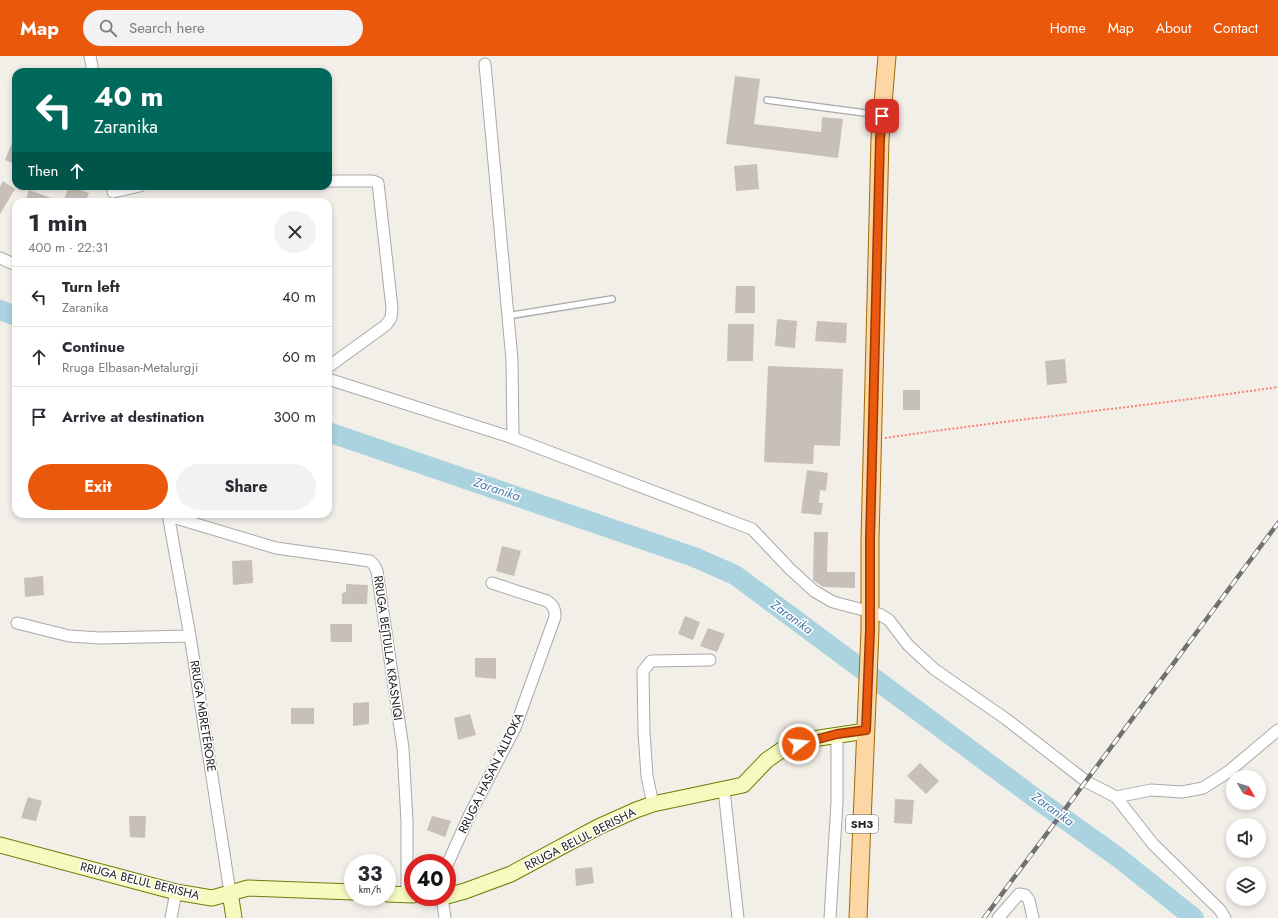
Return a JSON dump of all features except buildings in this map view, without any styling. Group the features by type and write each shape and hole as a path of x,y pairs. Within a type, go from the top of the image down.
{"main road":[{"name":"SH3","path":"858,918 870,630 872,440 882,116 887,56"}],"street":[{"path":"90,56 92,68"},
{"path":"485,64 512,360 513,438"},
{"path":"332,181 373,181 378,183 392,308 391,318 386,325 332,364"},
{"path":"113,193 125,190"},
{"path":"0,258 12,263"},
{"path":"332,380 513,438 752,529 790,569 814,591 833,602 879,614 889,620 908,646 934,669 1006,719 1087,782 1116,797 1153,844 1220,910 1225,918"},
{"name":"RRUGA MBRETËRORE","path":"170,518 190,636 234,918"},
{"name":"RRUGA BEJTULLA KRASNIQI","path":"179,518 276,548 370,561 374,565 377,571 403,748 408,854"},
{"name":"RRUGA HASAN ALLTOKA","path":"452,854 470,814 515,728 554,617 555,609 553,605 547,601 492,583"},
{"path":"17,623 69,636 100,638 190,636"},
{"path":"653,804 647,776 644,740 643,671 650,661 710,660"},
{"name":"RRUGA BELUL BERISHA","path":"456,894 511,874 598,827 636,810 653,804 743,785 767,760 783,749 837,734 866,723"},
{"path":"1116,797 1152,790 1182,792 1203,788 1228,772 1278,730"},
{"path":"830,918 837,802 837,734"},
{"path":"724,790 738,918"},
{"name":"RRUGA BELUL BERISHA","path":"0,845 176,892 212,898 248,888 344,892"},
{"path":"171,918 176,892"},
{"path":"998,918 1019,894 1025,895 1029,900 1033,918"},
{"path":"443,906 445,918"}],"lane":[{"path":"767,100 882,116"},
{"path":"507,316 612,298"}],"path":[{"path":"872,440 1003,421 1191,400 1278,387"}],"waterway":[{"name":"Zaranika","path":"0,310 12,314"},
{"name":"Zaranika","path":"332,433 694,557 735,575 1035,798 1119,858 1194,918"}],"railway":[{"path":"984,918 1278,523"}],"route":[{"path":"799,744 837,734 866,730 870,630 870,526 880,139 882,116"}]}
